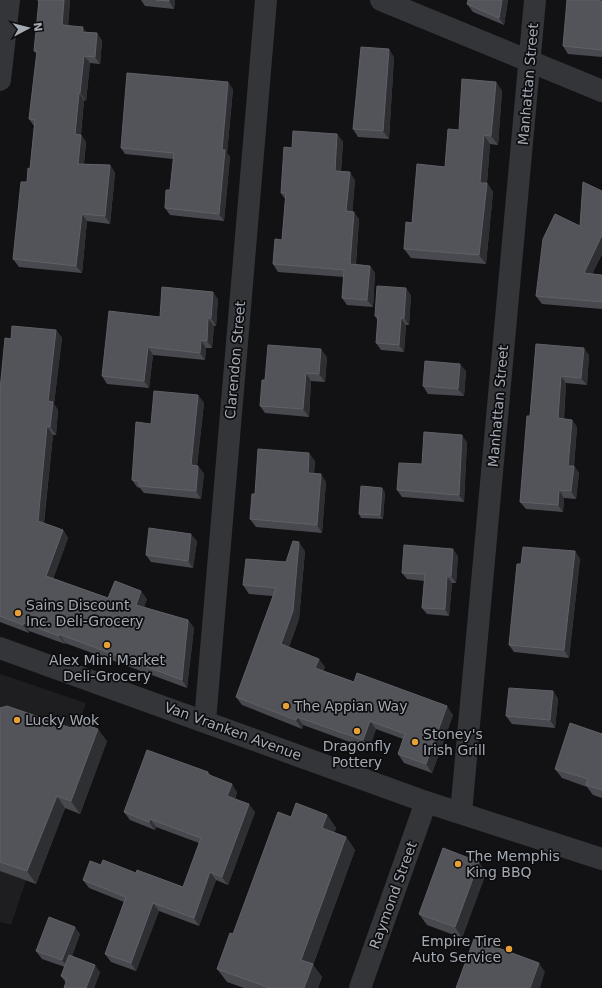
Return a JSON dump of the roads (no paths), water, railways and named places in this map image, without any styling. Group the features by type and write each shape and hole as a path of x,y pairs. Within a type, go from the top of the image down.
{"street":[{"path":"0,80 9,0"},
{"name":"Clarendon Street","path":"205,721 266,0"},
{"path":"381,0 602,91"},
{"name":"Manhattan Street","path":"461,813 535,0"},
{"name":"Van Vranken Avenue","path":"0,648 426,802 602,859"},
{"name":"Raymond Street","path":"360,988 426,802"}],"place":[{"name":"Sains Discount Inc. Deli-Grocery","path":"18,613"},
{"name":"Alex Mini Market Deli-Grocery","path":"107,645"},
{"name":"The Appian Way","path":"286,706"},
{"name":"Lucky Wok","path":"17,720"},
{"name":"Dragonfly Pottery","path":"357,731"},
{"name":"Stoney's Irish Grill","path":"415,742"},
{"name":"The Memphis King BBQ","path":"458,864"},
{"name":"Empire Tire Auto Service","path":"509,949"}]}
